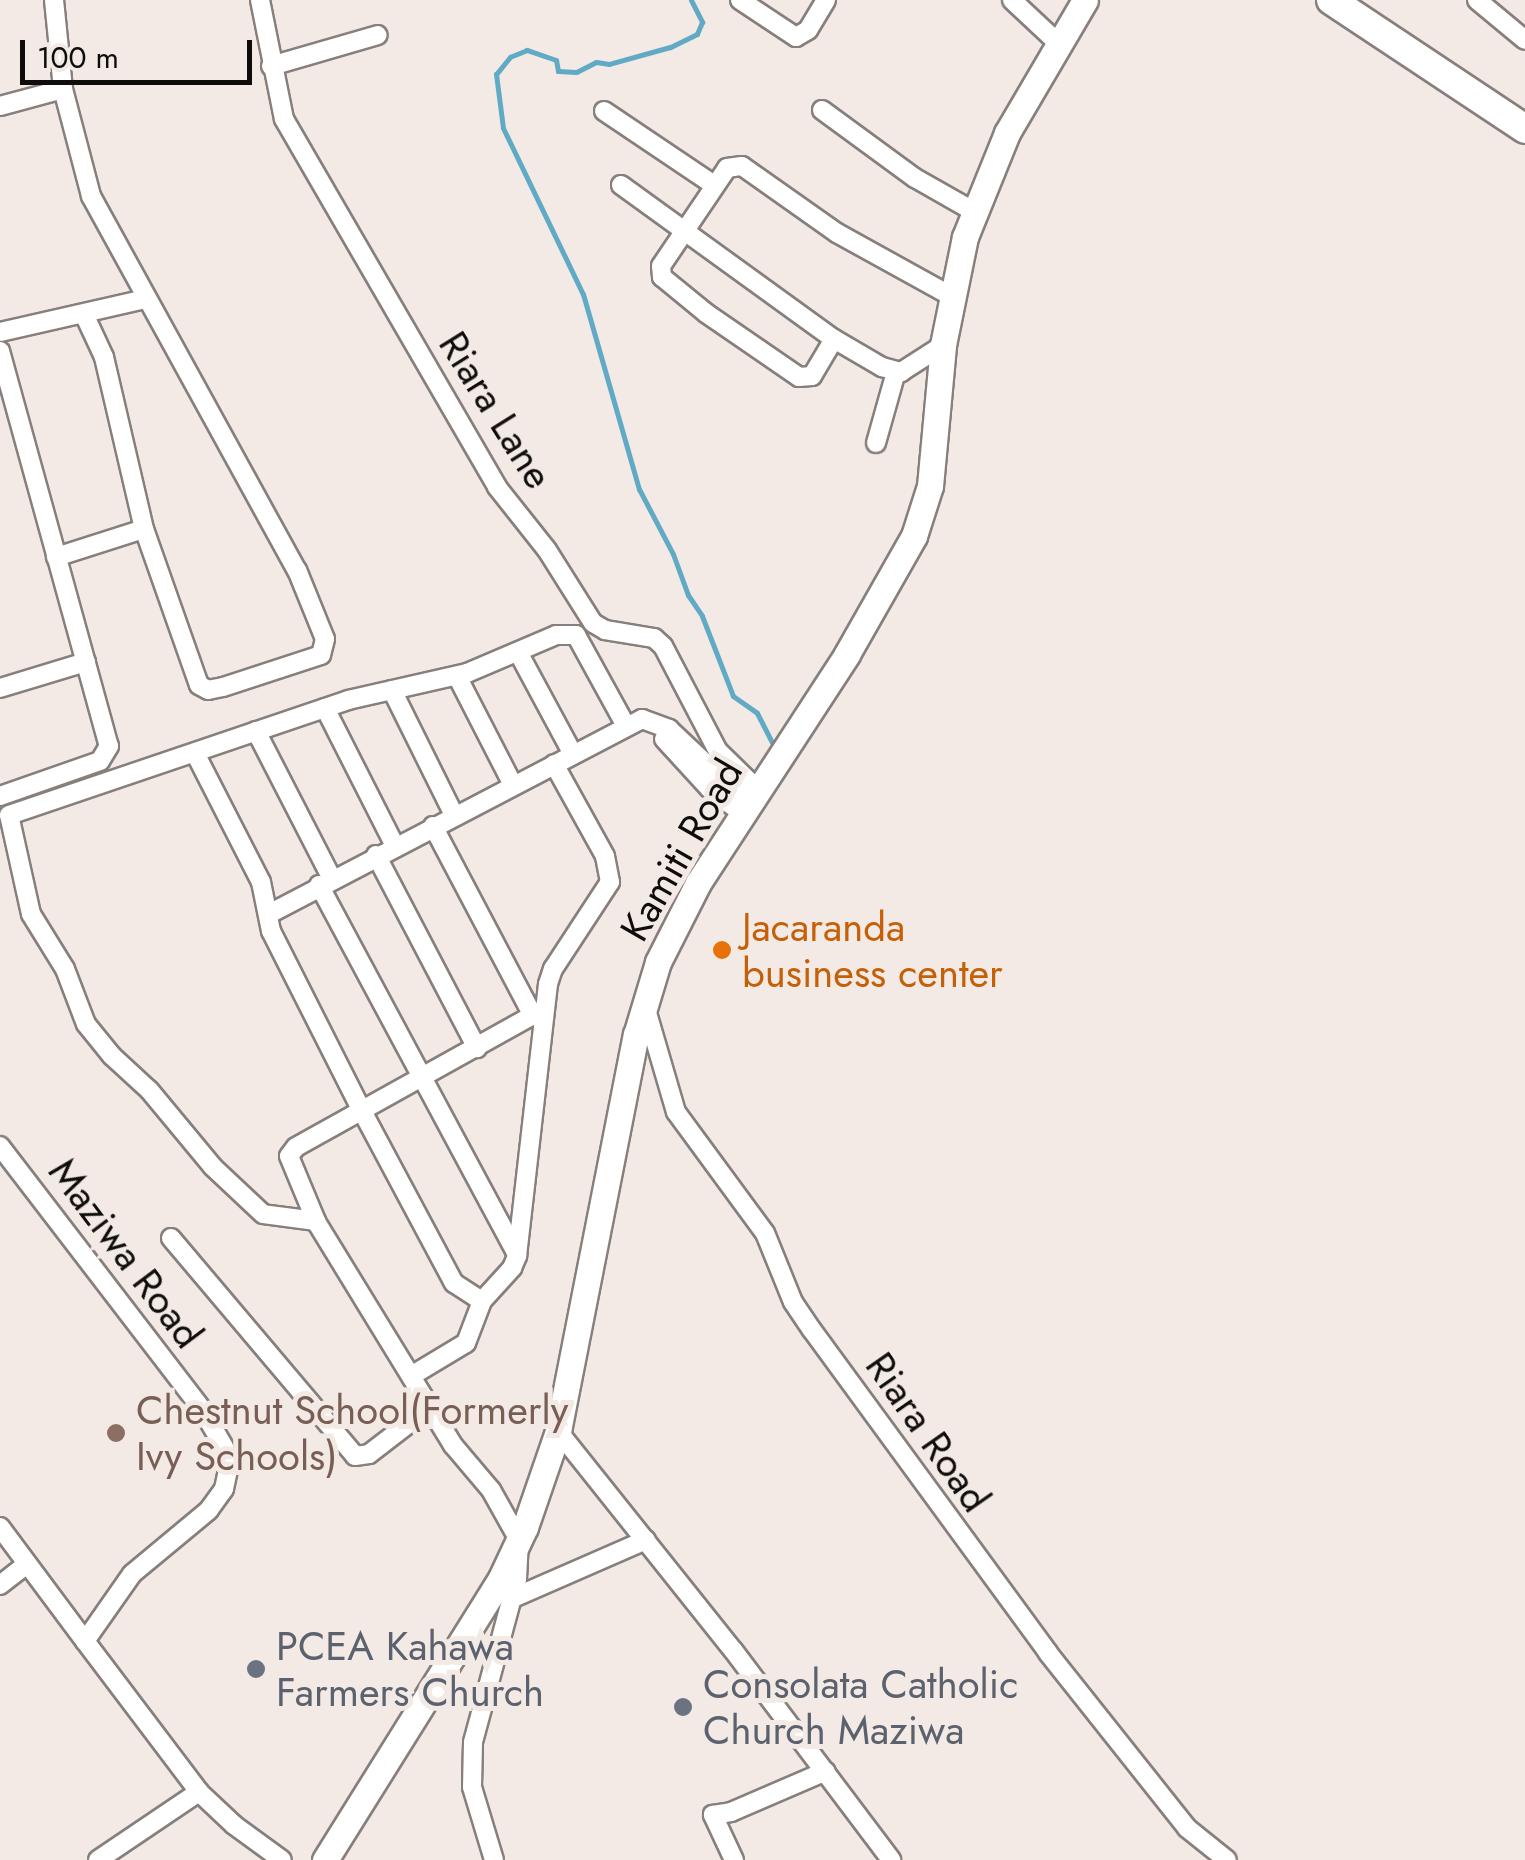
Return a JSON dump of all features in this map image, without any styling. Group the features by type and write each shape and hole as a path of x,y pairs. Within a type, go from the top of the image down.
{"main road":[{"name":"Kamiti Road","path":"325,1860 501,1578 519,1540 558,1431 644,1001 675,923 750,800 848,654 922,518 930,486 951,296 974,211 1007,134 1085,0"},
{"path":"1331,0 1525,129"}],"street":[{"path":"54,0 63,89 91,196 144,299 297,570 326,638 325,650 223,687 201,688 144,529 104,357 84,314"},
{"name":"Riara Lane","path":"260,0 284,120 497,487 547,550 593,623 605,630 654,638 663,646 718,751 750,800"},
{"path":"740,0 796,38 808,30 826,0"},
{"path":"1012,0 1059,44"},
{"path":"1477,0 1525,40"},
{"path":"271,66 378,35"},
{"path":"0,106 63,89"},
{"path":"822,110 914,178 974,211"},
{"path":"604,111 714,185"},
{"path":"834,339 812,376 804,378 706,314 672,288 661,272 728,168 742,166 836,233 951,296"},
{"path":"621,185 834,339 896,372"},
{"path":"0,332 144,299"},
{"path":"876,443 896,372 943,345"},
{"path":"0,352 109,746 100,761 0,796"},
{"path":"56,557 144,529"},
{"path":"316,1221 263,1214 213,1168 149,1090 112,1056 86,1024 65,969 28,905 10,822 14,810 325,708 457,676 556,635 576,634 626,726"},
{"path":"518,652 573,754"},
{"path":"0,688 86,662"},
{"path":"457,676 513,785"},
{"path":"392,690 454,816"},
{"path":"325,708 395,846"},
{"path":"269,914 626,726 647,719 662,729 669,728 750,800"},
{"path":"256,731 420,1081 517,1256"},
{"path":"195,752 251,859 271,931 362,1111 454,1284 482,1300"},
{"path":"410,1376 466,1343 482,1300 512,1268 517,1256 539,1013 553,968 610,882 605,856 554,764"},
{"path":"434,826 539,1013"},
{"path":"376,856 477,1048"},
{"name":"Riara Road","path":"644,1001 676,1112 765,1233 793,1302 812,1330 1060,1668 1187,1828 1227,1860"},
{"path":"494,1860 472,1787 473,1742 513,1598 521,1558 519,1540 492,1490 464,1460 316,1221 289,1156 296,1146 539,1013"},
{"name":"Maziwa Road","path":"0,1146 203,1411 224,1447 228,1470 224,1489 209,1510 132,1574 85,1640"},
{"path":"171,1238 355,1456 370,1454 430,1407"},
{"path":"558,1431 826,1770 891,1860"},
{"path":"0,1527 198,1792 282,1860"},
{"path":"513,1598 646,1540"},
{"path":"0,1586 27,1564"},
{"path":"734,1860 713,1816 826,1770"},
{"path":"98,1860 198,1792"}],"waterway":[{"path":"691,0 702,22 697,34 670,47 609,64 596,62 576,72 558,71 556,60 527,50 510,57 496,74 503,128 583,294 639,489 673,554 688,595 702,616 733,696 757,713 772,742"}],"place":[{"name":"Jacaranda business center","path":"722,950"},
{"name":"Chestnut School(Formerly Ivy Schools)","path":"116,1433"},
{"name":"PCEA Kahawa Farmers Church","path":"256,1669"},
{"name":"Consolata Catholic Church Maziwa","path":"683,1707"}]}
